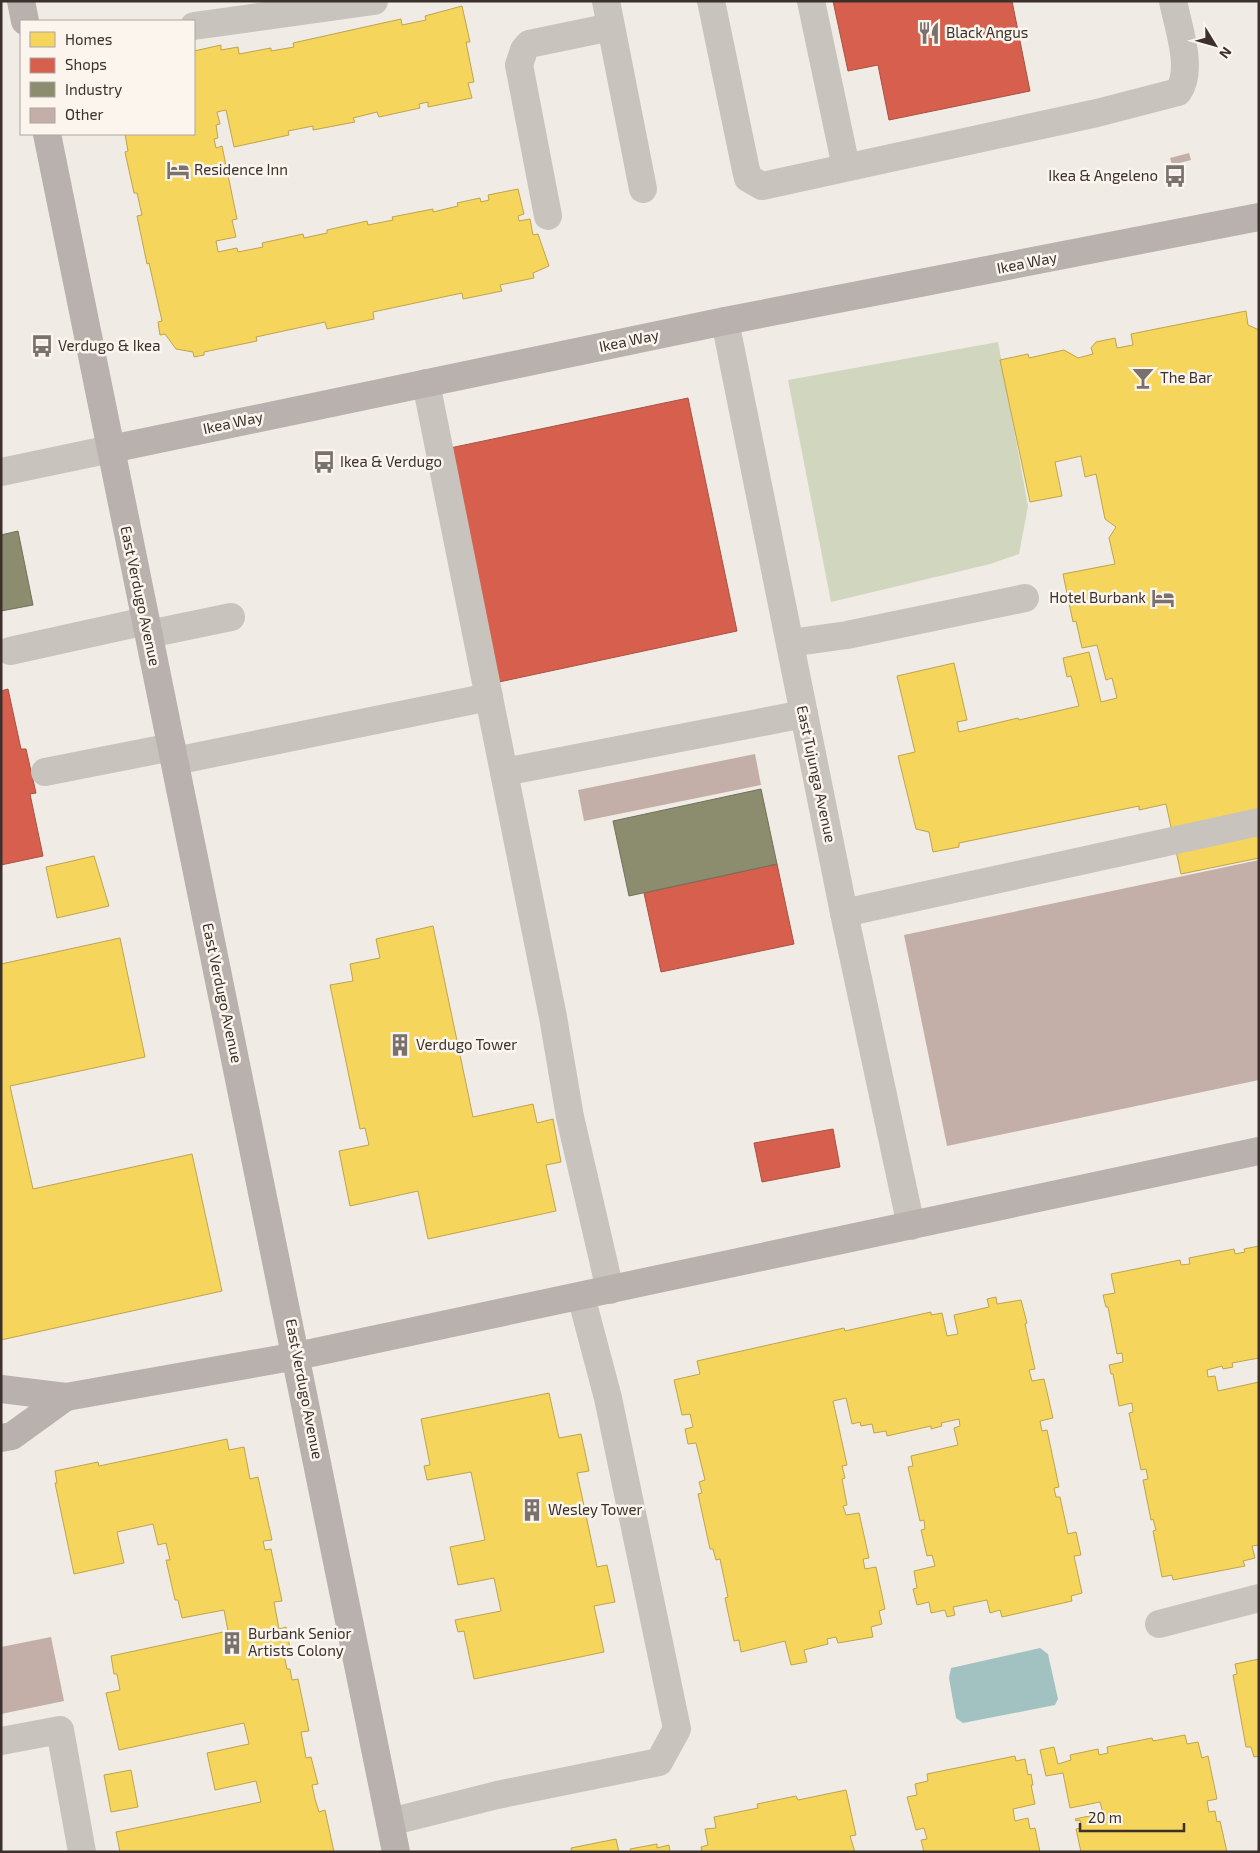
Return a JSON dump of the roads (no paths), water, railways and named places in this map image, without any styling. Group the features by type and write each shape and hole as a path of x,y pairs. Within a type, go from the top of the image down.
{"main road":[{"path":"21,1 25,20"},
{"name":"East Verdugo Avenue","path":"47,135 297,1356 396,1852"},
{"name":"Ikea Way","path":"111,449 725,321 1259,218"},
{"path":"1,1389 66,1397 297,1356 1259,1151"},
{"path":"1,1438 12,1436 66,1397"}],"street":[{"path":"195,26 374,1"},
{"path":"711,1 748,178 762,186 1097,113 1178,92 1184,84 1186,63 1173,1"},
{"path":"810,1 846,168"},
{"path":"548,216 520,65 524,50 528,44 608,14 643,189"},
{"name":"East Tujunga Avenue","path":"725,321 844,912 911,1226"},
{"path":"426,384 553,1017 570,1117 610,1290"},
{"name":"Ikea Way","path":"1,472 111,449"},
{"path":"790,643 847,635 1025,598"},
{"path":"10,651 148,628 231,618"},
{"path":"44,772 173,754 489,697"},
{"path":"504,772 804,714"},
{"path":"844,912 1259,822"},
{"path":"390,1822 497,1795 659,1762 677,1729 608,1398 582,1296"},
{"path":"1159,1624 1259,1598"},
{"path":"1,1742 60,1730 82,1852"}],"water":[{"path":"1040,1648 1048,1654 1058,1699 1055,1705 963,1723 956,1718 949,1678 951,1668"}],"place":[{"name":"Black Angus","path":"929,33"},
{"name":"Residence Inn","path":"178,170"},
{"name":"Ikea & Angeleno","path":"1175,176"},
{"name":"Verdugo & Ikea","path":"42,346"},
{"name":"The Bar","path":"1143,378"},
{"name":"Ikea & Verdugo","path":"324,462"},
{"name":"Hotel Burbank","path":"1163,598"},
{"name":"Verdugo Tower","path":"400,1045"},
{"name":"Wesley Tower","path":"532,1510"},
{"name":"Burbank Senior Artists Colony","path":"232,1643"}]}
